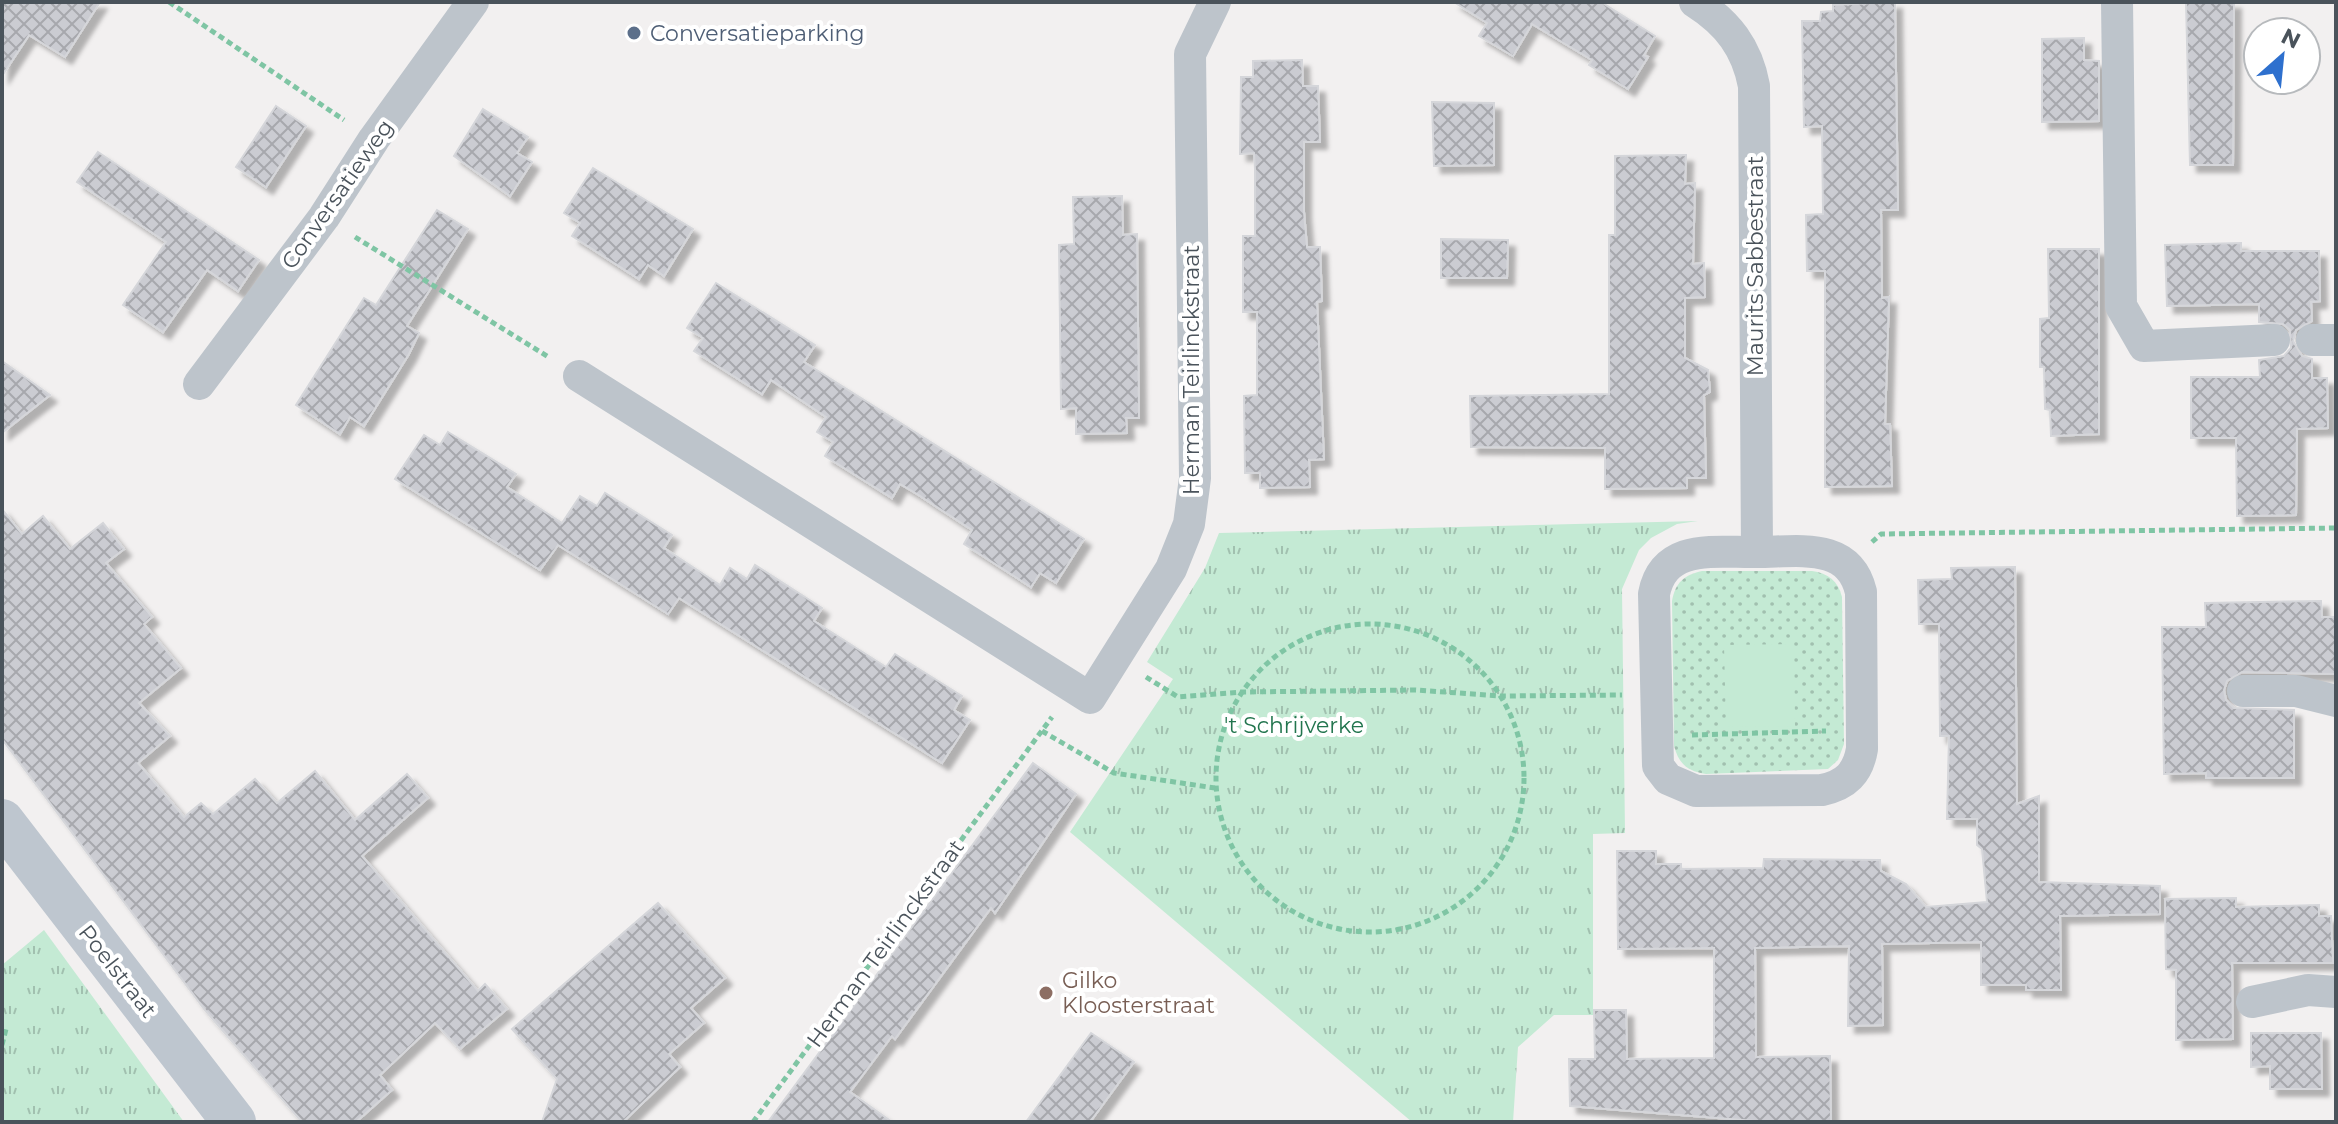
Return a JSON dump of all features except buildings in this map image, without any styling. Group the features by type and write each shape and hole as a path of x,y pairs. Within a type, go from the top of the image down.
{"street":[{"name":"Conversatieweg","path":"199,384 324,217 374,139 473,2"},
{"name":"Herman Teirlinckstraat","path":"1074,687 1090,698 1171,569 1189,524 1195,478 1190,54 1215,2"},
{"name":"Maurits Sabbestraat","path":"1695,2 1734,34 1749,59 1754,86 1757,552"},
{"path":"2117,2 2121,306 2144,346 2274,340"},
{"path":"579,376 1074,687"},
{"path":"1757,552 1834,554 1848,564 1857,577 1861,592 1860,764 1851,778 1822,790 1696,791 1682,788 1668,779 1658,766 1654,594 1657,579 1666,565 1679,556 1757,552"},
{"path":"2243,691 2296,691 2336,701"},
{"name":"Poelstraat","path":"2,821 234,1122"},
{"path":"2252,1002 2308,990 2336,992"}],"path":[{"path":"169,2 306,97 374,139"},
{"path":"324,217 579,376"},
{"path":"1848,564 1881,534 2336,528"},
{"path":"1357,621 1391,621 1428,632 1473,663 1501,696 1519,742 1525,789 1511,839 1487,880 1443,916 1392,935 1331,931 1274,902 1230,845 1215,788 1225,732 1242,692 1265,660 1322,628 1357,621"},
{"path":"1115,658 1178,697 1242,692 1416,690 1501,696 1655,695"},
{"name":"Herman Teirlinckstraat","path":"753,1122 1074,687"},
{"path":"1042,731 1114,773 1215,788"},
{"path":"1655,735 1862,731"},
{"path":"2,1045 6,1029"}],"green space":[{"name":"'t Schrijverke","path":"1698,521 1677,524 1651,538 1639,550 1622,589 1625,833 1593,834 1593,1015 1554,1015 1518,1047 1513,1122 1412,1122 1070,832 1173,679 1147,662 1205,568 1219,533"},
{"path":"1702,571 1812,571 1827,576 1838,586 1842,597 1844,744 1838,760 1828,769 1706,774 1689,769 1678,758 1674,746 1672,601 1681,581"},
{"path":"1794,644 1795,726 1726,727 1724,645"},
{"path":"44,930 184,1122 2,1122 2,965"}],"place":[{"name":"Conversatieparking","path":"634,33"},
{"name":"Gilko Kloosterstraat","path":"1046,993"}]}
